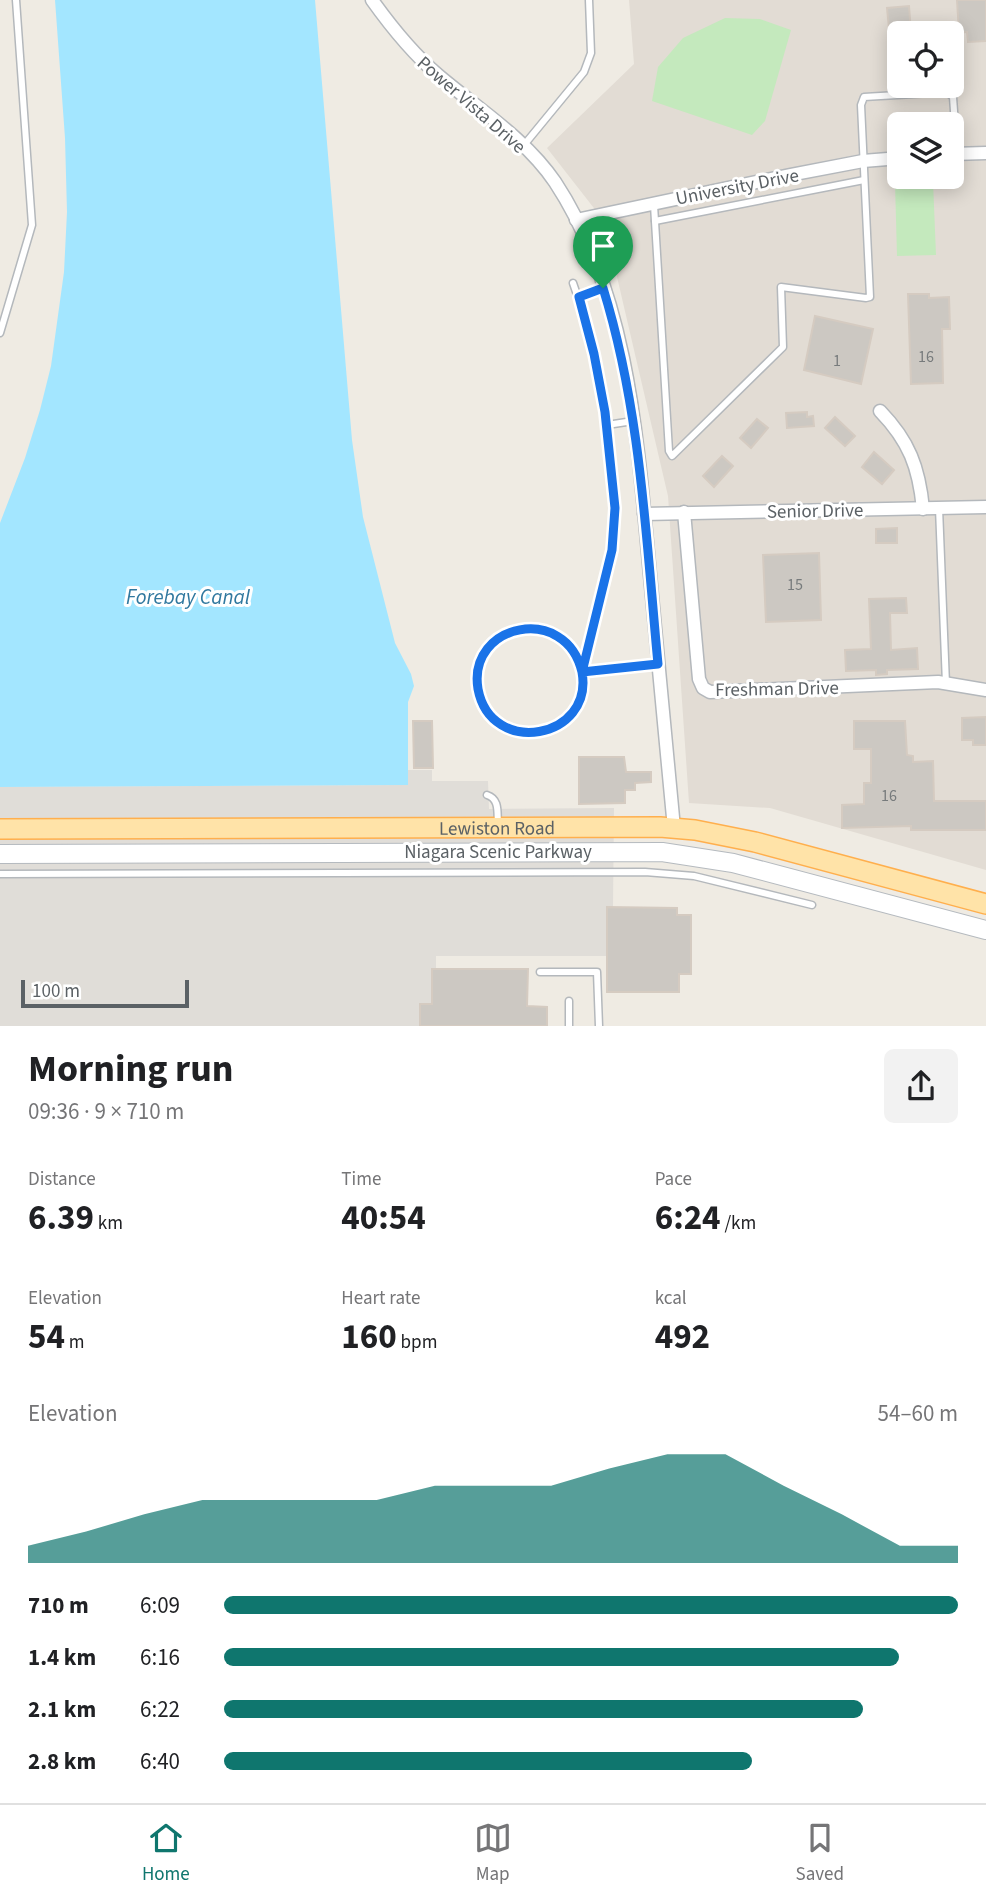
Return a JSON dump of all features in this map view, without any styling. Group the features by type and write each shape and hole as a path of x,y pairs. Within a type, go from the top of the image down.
{"main road":[{"name":"Lewiston Road","path":"0,829 498,826 674,828 755,842 986,904"},
{"name":"Niagara Scenic Parkway","path":"0,854 654,852 733,863 986,930"}],"street":[{"name":"Power Vista Drive","path":"372,0 407,47 494,118 554,181 576,220 603,288 622,358 633,421 674,828"},
{"path":"964,154 986,153"},
{"name":"University Drive","path":"576,220 774,178 887,159"},
{"path":"880,411 911,452 918,474 923,509"},
{"name":"Senior Drive","path":"644,514 986,507"},
{"name":"Freshman Drive","path":"684,512 702,688 710,692 946,684 986,690"}],"lane":[{"path":"0,333 32,225 16,0"},
{"path":"523,146 584,72 592,53 589,0"},
{"path":"654,203 669,451 673,456 783,347 785,343 781,287 870,297 863,161 864,97 947,92 953,97 954,112"},
{"path":"774,178 775,196"},
{"path":"656,221 864,180"},
{"path":"714,190 715,209"},
{"path":"573,283 594,354 607,425 615,499 615,528 582,672 582,691 568,718 542,733 513,731 489,714 481,701 478,686 482,662 495,641 509,632 526,628 542,629 558,635 570,646 579,660 582,672"},
{"path":"579,297 603,288"},
{"path":"607,425 633,421"},
{"path":"939,508 946,684"},
{"path":"582,672 658,664"},
{"path":"487,795 494,798 497,804 498,826"},
{"path":"0,874 645,872 704,878 812,905"},
{"path":"540,972 597,972 599,1026"},
{"path":"569,1001 569,1026"}],"shaded area":[{"path":"629,0 986,0 986,870 770,808 689,803 668,496 604,221 547,148 634,64"},
{"path":"408,770 432,770 432,781 488,781 489,809 614,808 613,907 607,956 436,956 436,1026 0,1026 0,787 407,785"}],"green space":[{"path":"725,18 760,19 791,30 765,121 752,135 652,101 658,67 683,38"},
{"path":"895,189 933,189 936,255 897,256"}],"water":[{"name":"Forebay Canal","path":"55,0 315,0 352,440 363,517 395,643 411,674 414,686 408,702 408,785 0,787 0,523 40,410 51,366 64,272 67,212 65,138"}],"building":[{"path":"957,0 986,0 986,41 968,42 967,32 964,32 964,21 958,21"},
{"path":"909,6 910,21 888,21 887,8"},
{"path":"908,294 929,294 929,298 949,297 950,329 942,329 943,383 911,384"},
{"path":"815,316 873,329 861,384 804,370"},
{"path":"807,412 807,417 813,416 814,426 787,428 786,413"},
{"path":"835,417 855,436 845,446 825,428"},
{"path":"757,419 768,428 751,448 740,438"},
{"path":"874,452 894,470 882,484 862,467"},
{"path":"722,456 733,466 714,487 703,476"},
{"path":"897,528 897,543 876,543 876,529"},
{"path":"819,553 821,620 766,622 763,555"},
{"path":"906,598 907,613 890,613 891,650 917,648 918,669 887,670 887,674 876,675 876,670 846,671 845,650 871,649 869,599"},
{"path":"986,717 986,745 973,745 973,740 962,740 962,718"},
{"path":"413,721 432,721 433,768 414,768"},
{"path":"854,721 905,721 907,755 913,756 913,762 933,761 934,801 986,801 986,830 911,830 911,826 842,828 842,805 864,804 864,783 871,783 871,749 854,749"},
{"path":"579,757 624,757 626,772 651,772 651,782 635,783 635,790 625,790 625,803 579,804"},
{"path":"607,907 677,908 677,915 691,915 691,974 679,974 679,992 607,992"},
{"path":"432,969 528,969 527,1006 547,1007 547,1026 420,1026 420,1004 432,1004"}],"route":[{"path":"603,288 579,297 585,314 605,412 614,485 615,528 582,672 579,660 570,646 558,635 542,629 526,628 509,632 495,641 485,654 479,670 481,701 489,714 513,731 527,734 542,733 568,718 582,691 582,672 658,664 630,399 603,288"}]}
